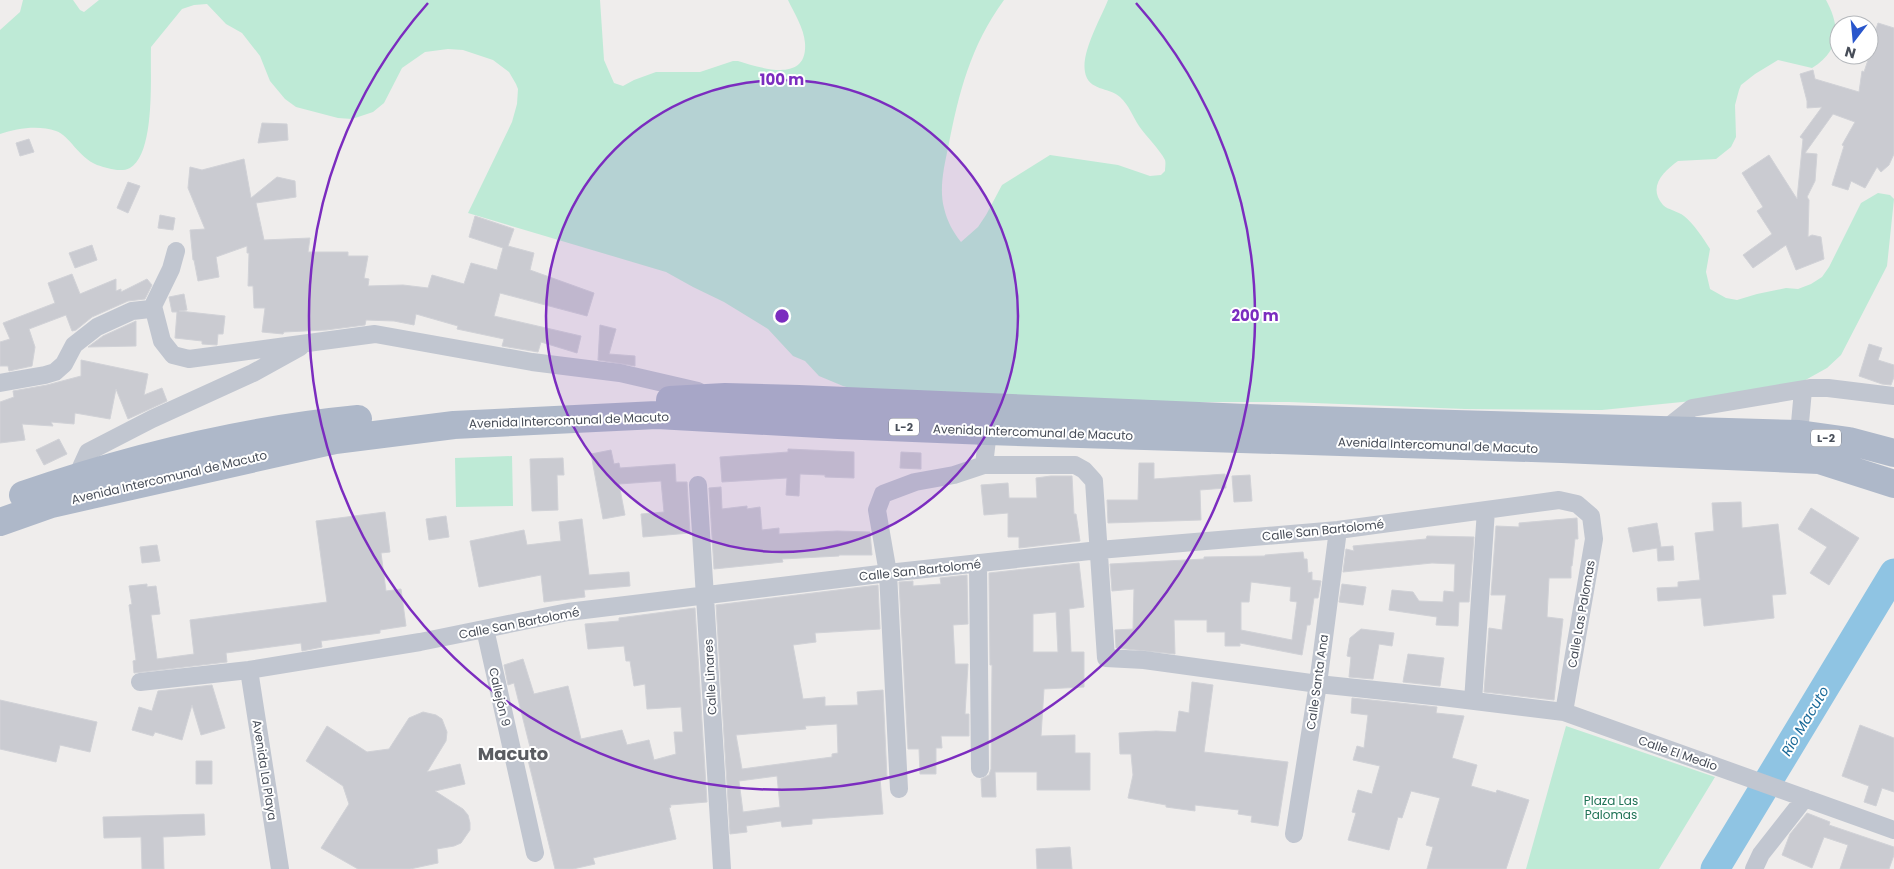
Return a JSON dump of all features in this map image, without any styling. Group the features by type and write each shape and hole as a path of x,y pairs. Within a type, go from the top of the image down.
{"main road":[{"name":"Avenida Intercomunal de Macuto","path":"0,503 77,476 188,446 330,422 454,409 725,397 1246,418 1800,434 1849,440 1894,454"},
{"name":"Avenida Intercomunal de Macuto","path":"0,522 51,504 335,440 454,425 657,415 988,431 1819,460 1894,484"}],"street":[{"path":"0,383 55,372 64,364 74,345 97,327 132,311 150,309 171,269 176,251"},
{"path":"153,306 162,341 174,355 189,359 375,334 532,362 620,373 725,397"},
{"path":"77,476 88,452 152,419 254,373 310,342"},
{"path":"1668,430 1673,423 1692,408 1810,388 1828,388 1894,396"},
{"path":"1800,434 1803,390"},
{"path":"984,465 988,431"},
{"path":"899,789 888,573 877,510 883,494 915,482 954,475 984,465 1075,465 1084,470 1094,481 1099,550"},
{"name":"Calle Linares","path":"698,485 722,869"},
{"name":"Calle San Bartolomé","path":"140,682 249,670 420,642 568,612 888,573 1099,550 1338,530 1559,500 1576,504 1591,516"},
{"path":"1473,700 1486,510"},
{"name":"Calle Las Palomas","path":"1564,712 1594,538 1591,516"},
{"name":"Calle Santa Ana","path":"1294,834 1318,684 1338,530"},
{"name":"Calle El Medio","path":"1099,550 1106,658 1144,660 1318,684 1473,700 1564,712 1894,830"},
{"path":"978,563 980,769"},
{"name":"Callejón 9","path":"485,629 536,853"},
{"name":"Avenida La Playa","path":"249,670 280,869"},
{"path":"1754,869 1761,854 1799,796"}],"green space":[{"path":"23,0 73,0 80,10 84,12 99,0 600,0 604,60 614,83 623,86 656,72 700,72 733,61 770,69 791,69 799,64 804,56 805,43 801,26 788,0 1004,0 982,35 967,71 945,163 942,186 944,208 955,234 961,242 978,227 1002,185 1050,155 1118,165 1150,176 1161,175 1165,171 1163,156 1139,126 1123,100 1115,94 1094,86 1090,83 1085,72 1086,55 1092,35 1108,0 1826,0 1832,15 1829,15 1828,54 1812,68 1778,60 1741,85 1735,105 1736,137 1731,147 1716,159 1678,161 1659,180 1657,186 1658,198 1663,205 1684,216 1704,240 1710,249 1706,272 1710,289 1726,298 1737,300 1786,288 1798,289 1822,277 1829,267 1861,203 1878,193 1890,195 1894,199 1887,266 1841,355 1827,368 1800,383 1732,397 1602,410 1465,409 1289,402 948,402 875,395 843,386 819,376 805,361 793,356 768,329 724,302 666,272 468,213 512,122 517,104 518,89 516,84 509,72 493,60 463,50 448,49 425,52 402,68 384,103 373,112 352,119 338,118 296,107 285,99 270,81 260,56 242,33 226,24 207,4 194,5 182,9 151,47 150,112 144,146 138,160 130,168 114,170 90,161 66,137 56,131 28,128 0,134 0,30 20,12"},
{"path":"512,456 513,506 456,507 455,458"},
{"name":"Plaza Las Palomas","path":"1566,726 1715,777 1659,869 1526,869"}],"building":[{"path":"1879,23 1894,28 1894,154 1889,165 1881,172 1877,167 1865,188 1851,181 1848,190 1832,185 1844,146 1842,145 1855,122 1833,114 1805,153 1817,154 1815,181 1807,197 1809,200 1808,237 1812,235 1821,237 1824,259 1796,270 1786,245 1753,268 1743,255 1772,234 1757,211 1763,207 1742,173 1769,155 1797,199 1803,139 1800,137 1822,107 1807,108 1800,74 1813,70 1815,79 1859,92 1862,71 1864,72 1866,65 1879,65"},
{"path":"262,123 287,124 288,140 258,143"},
{"path":"29,139 34,152 20,156 16,143"},
{"path":"244,159 251,198 277,177 295,181 296,197 256,203 264,240 310,238 308,252 348,252 348,256 368,256 364,278 369,279 368,286 403,285 428,288 432,275 464,284 471,263 497,270 503,248 469,237 475,216 514,229 508,246 534,253 530,270 594,293 587,316 500,293 494,316 581,336 577,353 541,342 538,352 502,346 504,339 457,329 458,326 416,314 414,325 394,321 366,320 365,325 326,330 284,332 283,334 262,332 265,308 254,308 253,286 248,286 249,253 247,253 247,246 216,257 219,277 198,281 193,260 190,230 205,229 188,188 190,167 202,170"},
{"path":"128,182 140,186 128,213 117,208"},
{"path":"160,215 175,218 173,230 158,228"},
{"path":"92,245 97,260 75,268 69,253"},
{"path":"72,274 80,294 116,279 116,291 121,289 121,292 147,279 152,285 145,299 128,301 92,317 76,330 72,331 66,315 29,329 35,347 32,366 9,371 8,366 0,366 0,342 10,339 3,323 55,303 48,283"},
{"path":"184,294 187,310 179,311 225,316 223,334 218,334 217,345 175,338 177,312 172,312 169,297"},
{"path":"136,321 136,346 88,347 103,336"},
{"path":"600,325 616,329 609,354 635,356 635,366 598,360"},
{"path":"1869,344 1882,348 1878,360 1894,365 1894,377 1891,385 1859,376"},
{"path":"81,360 148,374 144,395 162,388 167,401 128,419 116,389 110,419 75,413 74,424 51,422 53,426 22,424 25,440 0,443 0,402 14,397 13,391 81,376"},
{"path":"59,439 67,454 44,465 36,450"},
{"path":"788,449 854,452 854,478 800,474 799,496 786,495 787,478 722,482 720,457 788,452"},
{"path":"611,450 614,464 619,463 620,468 675,464 676,482 687,482 690,533 643,537 641,514 664,512 661,481 619,484 625,515 603,519 591,454"},
{"path":"901,452 921,453 921,469 900,468"},
{"path":"563,458 564,475 557,475 558,510 532,511 530,459"},
{"path":"1139,463 1154,463 1154,479 1225,474 1226,488 1200,490 1201,520 1108,523 1107,500 1138,500"},
{"path":"1250,475 1252,501 1234,502 1232,476"},
{"path":"1072,476 1074,514 1076,514 1080,541 1019,548 1019,537 1008,537 1008,513 984,515 981,485 1008,483 1009,498 1037,498 1036,478"},
{"path":"721,487 722,509 747,506 747,509 760,507 762,530 779,528 779,534 837,531 870,532 872,555 782,559 783,562 714,569 709,488"},
{"path":"1741,502 1742,528 1778,524 1786,594 1772,595 1774,618 1704,626 1701,598 1658,601 1657,588 1678,587 1678,582 1700,580 1695,533 1714,531 1712,503"},
{"path":"1811,508 1859,538 1829,585 1810,573 1827,547 1798,529"},
{"path":"385,512 390,552 381,553 386,591 401,589 406,626 380,630 380,633 321,641 322,647 302,651 301,643 226,653 227,662 134,673 133,661 136,660 129,605 132,604 129,586 147,584 147,587 156,586 160,614 151,615 157,659 194,654 190,620 327,602 316,521"},
{"path":"446,516 449,537 429,540 426,519"},
{"path":"1577,518 1578,539 1575,539 1571,578 1549,578 1547,617 1563,619 1554,700 1484,692 1489,628 1502,630 1506,595 1491,595 1496,526 1519,527 1519,523"},
{"path":"582,519 589,575 629,572 630,586 584,590 585,597 544,602 541,575 479,587 470,541 524,530 527,545 561,541 559,522"},
{"path":"1657,523 1661,547 1673,546 1674,560 1658,561 1657,548 1633,552 1628,528"},
{"path":"1427,536 1474,537 1469,602 1459,602 1458,626 1436,625 1437,617 1389,610 1392,590 1413,592 1419,601 1443,602 1444,591 1454,592 1455,564 1432,563 1343,572 1346,549 1354,551 1353,546 1426,539"},
{"path":"157,545 160,561 142,563 140,547"},
{"path":"1303,552 1304,559 1307,559 1308,573 1312,572 1312,580 1321,581 1318,598 1314,598 1310,625 1307,625 1302,655 1240,643 1240,646 1225,646 1225,632 1207,632 1207,620 1174,620 1175,654 1116,648 1115,630 1133,629 1134,589 1112,591 1110,564 1204,559 1204,557","holes":["1251,582 1291,587 1290,601 1297,602 1292,640 1241,630 1241,602 1249,602"]},
{"path":"1079,563 1084,607 1069,609 1071,652 1084,652 1084,687 1044,689 1041,736 1075,735 1075,753 1090,753 1090,790 1037,790 1037,772 995,772 996,797 982,797 981,779 989,775 991,769 992,665 990,665 989,573","holes":["1056,612 1058,652 1033,652 1033,614"]},
{"path":"967,575 968,624 953,625 955,664 968,664 965,714 969,714 969,736 941,736 942,748 936,748 936,774 920,774 919,749 908,749 899,582 913,581 913,586 941,584 940,578"},
{"path":"1342,584 1366,587 1363,605 1339,602"},
{"path":"878,585 880,629 815,633 816,642 793,645 803,699 825,697 825,706 858,705 857,692 883,690 887,778 880,778 883,814 812,819 812,824 782,827 781,821 746,826 747,832 730,834 716,605","holes":["837,724 838,753 832,754 832,757 742,769 736,735 806,729 805,726","777,776 780,807 743,812 739,781"]},
{"path":"695,608 707,802 670,805 671,807 669,808 676,839 593,858 595,864 573,869 555,869 527,756 532,755 514,683 508,685 504,665 523,659 534,694 568,686 581,739 622,730 627,745 649,740 654,760 676,754 674,732 683,732 681,707 647,709 645,684 634,686 630,661 626,661 624,646 588,649 585,624 619,621 619,618"},
{"path":"1361,629 1394,633 1392,646 1379,644 1373,679 1349,677 1351,657 1347,656 1350,638"},
{"path":"1408,654 1444,658 1440,686 1403,682"},
{"path":"1192,682 1213,685 1204,752 1288,762 1278,826 1251,822 1252,816 1238,814 1239,810 1195,805 1195,811 1166,807 1166,805 1128,798 1133,775 1131,754 1120,754 1119,733 1176,732 1179,711 1189,713"},
{"path":"212,685 225,728 201,735 192,705 182,740 155,732 153,736 132,730 139,707 152,711 158,691"},
{"path":"1352,698 1437,707 1436,713 1464,716 1452,758 1477,765 1471,786 1496,793 1497,790 1529,800 1506,869 1427,869 1433,847 1426,845 1440,798 1411,791 1402,818 1398,817 1389,850 1348,840 1356,813 1352,812 1358,790 1372,794 1380,766 1353,760 1357,746 1364,748 1368,715 1351,713"},
{"path":"0,700 97,722 90,752 60,745 56,762 0,749"},
{"path":"423,712 436,715 442,719 447,732 446,741 427,772 460,764 465,784 435,791 463,809 468,815 470,830 461,843 437,849 438,863 410,869 358,869 321,848 349,804 343,786 306,761 327,726 367,752 389,749 409,718"},
{"path":"1860,725 1894,738 1894,792 1882,788 1876,806 1864,802 1869,786 1842,776"},
{"path":"196,761 212,761 212,784 196,784"},
{"path":"1807,813 1830,822 1829,825 1894,847 1894,855 1889,869 1840,869 1848,845 1824,837 1812,868 1782,855 1790,834"},
{"path":"204,814 205,835 163,837 164,869 142,869 141,837 104,838 103,817"},
{"path":"1070,847 1072,869 1037,869 1036,849"}],"waterway":[{"name":"Río Macuto","path":"1715,869 1894,573"}],"district":[{"name":"Macuto","path":"513,753"}]}
